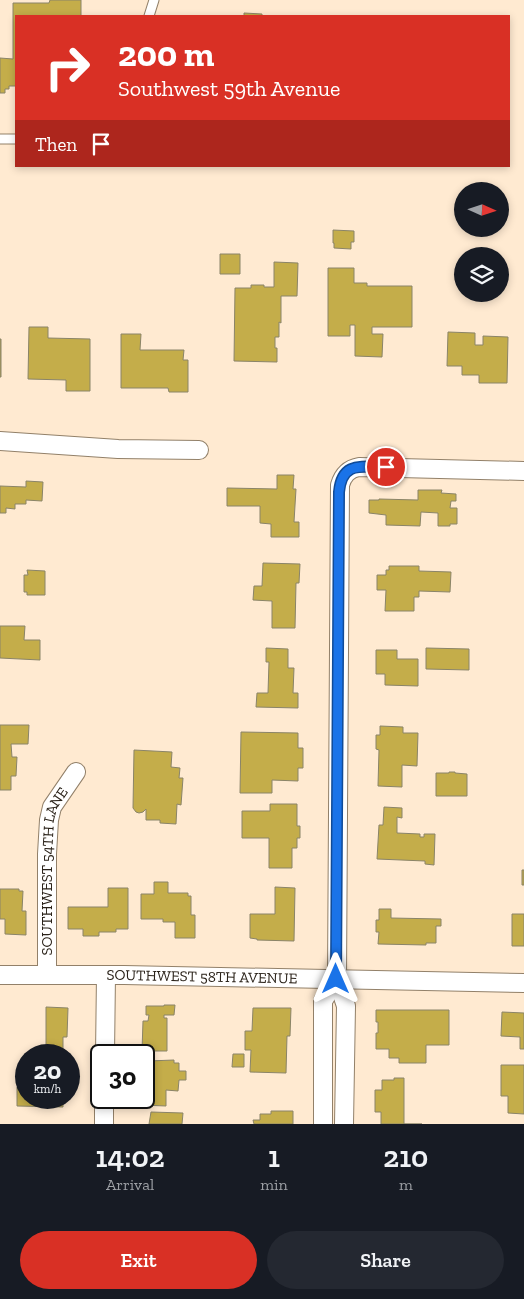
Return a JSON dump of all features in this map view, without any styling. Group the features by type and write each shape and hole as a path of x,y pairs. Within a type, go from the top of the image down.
{"street":[{"path":"0,441 118,449 199,450"},
{"path":"344,1124 346,1006 336,979 339,492 342,478 348,470 364,467 524,471"},
{"name":"SOUTHWEST 54TH LANE","path":"47,975 47,854 49,820 52,807 76,772"},
{"name":"SOUTHWEST 58TH AVENUE","path":"0,975 106,975 524,983"},
{"path":"105,1044 106,975"},
{"path":"324,1124 323,1001 336,979"},
{"path":"104,1109 104,1124"}],"lane":[{"path":"149,15 154,0"},
{"path":"0,139 15,140"}],"building":[{"path":"50,0 81,0 81,15 15,15 15,86 9,86 9,89 5,89 5,93 0,93 0,58 13,59 13,3 49,3"},
{"path":"244,13 262,14 262,15 244,15"},
{"path":"333,230 354,231 354,242 351,242 351,249 334,248"},
{"path":"220,254 240,254 240,274 220,274"},
{"path":"274,262 298,263 297,296 281,296 279,337 275,337 277,362 234,361 235,288 251,288 251,285 274,287"},
{"path":"328,268 354,268 354,283 367,283 367,286 412,286 412,327 372,327 372,334 383,334 382,357 355,356 355,325 350,325 350,336 328,336"},
{"path":"29,327 48,327 48,338 90,339 90,391 66,391 66,380 28,379"},
{"path":"448,332 475,333 475,345 483,345 483,336 508,337 507,383 479,383 479,375 462,375 462,366 447,366"},
{"path":"121,334 141,334 140,350 184,350 183,360 188,360 188,392 169,392 168,388 121,388"},
{"path":"1,339 1,377 0,377"},
{"path":"277,475 294,475 293,489 296,489 294,522 299,522 299,537 271,537 271,524 260,523 260,506 227,506 227,488 277,489"},
{"path":"26,481 43,482 42,501 26,500 26,504 15,504 15,509 6,508 6,513 0,513 0,486 26,487"},
{"path":"418,490 442,490 441,493 456,494 456,501 451,501 450,508 457,508 457,524 438,526 438,513 421,512 420,526 386,525 386,515 369,513 369,500 418,500"},
{"path":"263,563 300,564 299,583 296,583 295,628 272,628 272,601 253,600 254,586 262,586"},
{"path":"389,566 419,566 419,571 451,572 450,592 419,591 419,597 414,597 414,611 385,611 386,590 377,590 377,575 386,575 386,570 389,570"},
{"path":"27,570 45,571 45,595 27,595 27,592 24,592 24,575 28,575"},
{"path":"0,626 25,626 24,640 40,640 40,660 0,658"},
{"path":"266,648 288,649 288,668 294,668 293,693 298,693 298,708 256,707 257,693 268,693 269,662 266,662"},
{"path":"426,648 469,649 469,670 426,669"},
{"path":"376,650 397,650 397,659 418,659 418,686 385,685 385,674 376,674"},
{"path":"0,725 29,725 28,744 11,744 12,757 17,757 16,776 11,776 11,790 0,790"},
{"path":"380,726 403,727 403,733 418,733 417,766 402,765 402,787 378,786 379,750 376,749 376,735 380,735"},
{"path":"241,732 298,733 298,748 303,748 303,768 298,768 298,781 272,780 272,793 240,793"},
{"path":"134,750 172,752 171,767 180,768 179,778 183,778 181,805 177,804 176,824 160,823 160,820 146,820 146,809 139,813 133,808"},
{"path":"436,773 467,774 467,796 436,796"},
{"path":"270,804 297,804 297,826 300,826 300,838 297,838 297,848 292,848 292,868 269,868 269,838 242,838 242,811 270,811"},
{"path":"384,807 402,808 402,818 397,817 397,833 420,834 420,837 424,837 424,834 435,834 434,865 425,864 425,861 377,859 379,825 383,825"},
{"path":"522,870 524,870 524,885 522,885"},
{"path":"154,882 168,882 168,893 188,893 188,896 191,896 191,915 195,915 195,938 175,938 175,922 163,922 163,919 141,919 141,894 154,894"},
{"path":"275,887 295,888 294,941 257,940 250,938 250,914 275,914"},
{"path":"108,888 128,888 128,929 116,929 116,932 99,932 99,936 83,936 83,929 68,929 68,907 108,907"},
{"path":"0,889 19,889 19,891 23,891 22,911 26,911 26,935 5,934 5,919 0,919"},
{"path":"379,909 391,909 391,918 441,919 441,926 436,926 436,943 426,943 426,945 378,944 379,932 376,932 376,920 379,920"},
{"path":"512,914 524,914 524,946 512,946"},
{"path":"175,1005 174,1015 164,1015 164,1018 167,1018 167,1051 155,1051 155,1044 142,1044 143,1021 148,1021 149,1015 146,1015 146,1006"},
{"path":"46,1007 68,1008 67,1037 63,1037 63,1044 46,1044"},
{"path":"253,1008 291,1008 290,1036 287,1036 286,1073 250,1072 251,1050 245,1050 245,1031 252,1031"},
{"path":"376,1010 449,1010 449,1045 426,1045 426,1063 399,1063 399,1058 389,1058 389,1049 376,1049 378,1022 376,1022"},
{"path":"502,1012 524,1013 524,1049 520,1049 520,1037 501,1036"},
{"path":"233,1054 244,1054 244,1067 232,1067"},
{"path":"174,1060 174,1063 179,1063 179,1071 186,1071 186,1080 179,1080 178,1091 166,1090 166,1106 155,1106 155,1061"},
{"path":"501,1065 524,1065 524,1114 508,1113 508,1096 501,1096"},
{"path":"394,1078 404,1078 404,1124 381,1124 381,1112 375,1112 375,1090 382,1090 382,1080 394,1080"},
{"path":"271,1111 293,1111 293,1124 254,1124 253,1120 260,1120 260,1114 271,1114"},
{"path":"151,1112 183,1113 182,1124 149,1124"}],"route":[{"path":"336,979 339,492 342,478 348,470 359,467 386,467"}]}
